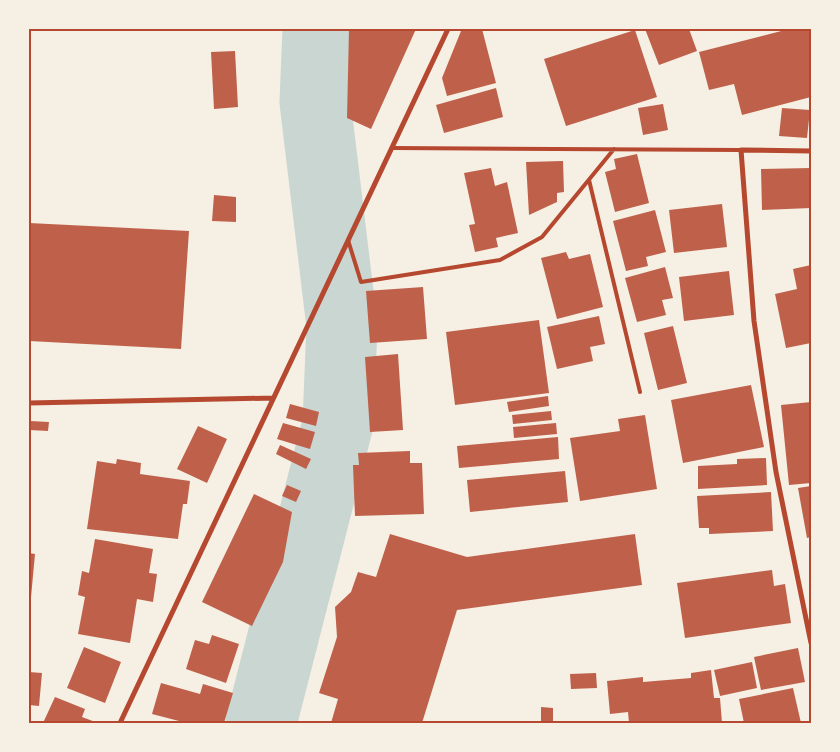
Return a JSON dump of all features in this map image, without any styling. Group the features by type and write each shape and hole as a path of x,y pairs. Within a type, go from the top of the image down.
{"street":[{"path":"120,723 448,29"},
{"path":"811,151 741,150 754,321 776,472 811,643"},
{"path":"29,403 273,398"}],"lane":[{"path":"393,148 741,150"},
{"path":"348,240 361,282 500,260 542,236 614,149"},
{"path":"589,180 640,392"}],"building":[{"path":"349,29 416,29 371,129 347,118"},
{"path":"482,29 496,83 447,96 442,78 461,31"},
{"path":"645,29 689,29 697,51 659,65"},
{"path":"789,29 811,29 811,97 742,115 734,84 709,90 699,52"},
{"path":"635,30 657,97 566,126 544,59"},
{"path":"235,51 238,107 214,109 211,52"},
{"path":"496,88 503,117 444,133 436,105"},
{"path":"663,104 668,130 643,135 638,108"},
{"path":"782,108 810,110 807,138 779,136"},
{"path":"637,154 649,203 615,212 605,172 616,169 614,159"},
{"path":"563,161 564,192 557,193 557,202 529,215 526,162"},
{"path":"491,168 495,186 507,182 518,233 496,238 498,247 475,252 469,225 475,224 464,173"},
{"path":"811,168 811,208 762,210 761,169"},
{"path":"214,195 236,197 236,222 212,221"},
{"path":"722,204 727,247 674,253 669,210"},
{"path":"655,210 666,252 646,257 648,266 626,271 613,221"},
{"path":"29,223 189,231 181,349 29,341"},
{"path":"566,252 569,259 590,254 603,307 557,319 541,258"},
{"path":"811,265 811,343 786,348 775,294 797,289 793,269"},
{"path":"665,267 673,298 662,300 666,315 637,322 625,278"},
{"path":"729,271 734,315 684,321 679,277"},
{"path":"423,287 427,339 370,343 366,291"},
{"path":"599,316 605,344 590,347 593,361 557,369 547,327"},
{"path":"539,320 549,393 455,405 446,332"},
{"path":"673,326 687,383 658,390 644,333"},
{"path":"398,354 403,430 370,432 365,357"},
{"path":"751,385 764,447 683,463 671,400"},
{"path":"548,396 549,406 509,412 507,402"},
{"path":"811,402 811,483 789,485 781,405"},
{"path":"290,404 319,412 316,426 286,418"},
{"path":"551,411 552,420 513,424 512,415"},
{"path":"645,415 657,489 580,501 570,438 620,431 618,419"},
{"path":"30,421 49,422 48,431 29,430"},
{"path":"283,423 315,432 310,449 277,439"},
{"path":"556,423 557,434 514,438 513,427"},
{"path":"198,426 227,439 207,483 177,469"},
{"path":"558,437 559,459 459,468 457,446"},
{"path":"280,445 311,459 306,469 276,454"},
{"path":"410,451 410,463 422,463 424,514 355,516 353,465 359,465 358,453"},
{"path":"766,458 767,485 698,489 698,466 737,464 737,459"},
{"path":"117,459 141,463 140,474 190,481 187,504 183,504 178,539 87,529 97,461 116,464"},
{"path":"565,471 568,502 470,512 467,480"},
{"path":"287,485 301,491 296,502 282,496"},
{"path":"811,486 811,537 807,538 798,488"},
{"path":"771,492 773,531 709,534 709,528 699,528 697,496"},
{"path":"254,494 292,512 283,562 252,626 202,602"},
{"path":"390,534 467,557 635,534 642,585 457,610 422,723 331,723 338,699 319,693 337,637 335,607 351,592 358,572 376,577"},
{"path":"95,539 153,549 149,573 157,574 153,602 137,599 130,643 78,634 85,597 78,595 82,571 89,573"},
{"path":"29,553 35,554 30,608 29,608"},
{"path":"772,570 774,586 785,584 791,623 685,638 677,583"},
{"path":"212,635 239,644 226,683 186,669 195,640 209,644"},
{"path":"84,647 121,662 105,703 67,688"},
{"path":"798,648 805,682 761,690 754,657"},
{"path":"752,662 757,688 720,696 714,670"},
{"path":"711,670 714,698 720,698 722,723 629,723 628,712 610,714 607,681 643,677 643,682 691,678 691,673"},
{"path":"29,672 42,673 39,706 29,705"},
{"path":"596,673 597,688 571,689 570,674"},
{"path":"161,683 200,694 203,684 233,693 224,723 179,723 179,721 152,714"},
{"path":"793,688 801,723 744,723 739,699"},
{"path":"55,697 85,709 82,717 98,723 43,723"},
{"path":"541,707 553,708 553,723 541,723"}],"waterway":[{"path":"261,723 338,423 342,326 315,102 318,29"}]}
